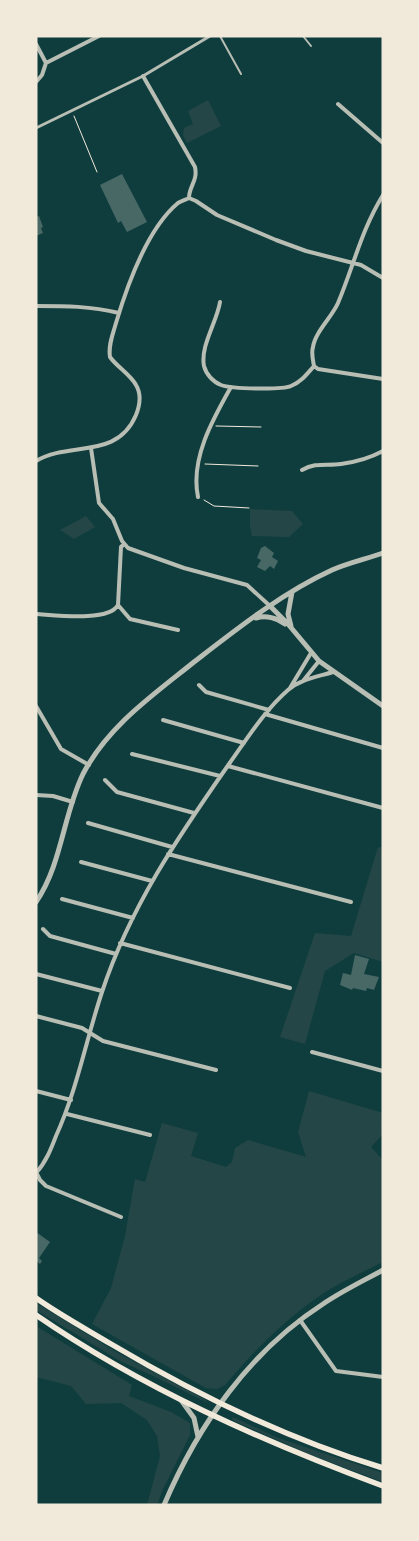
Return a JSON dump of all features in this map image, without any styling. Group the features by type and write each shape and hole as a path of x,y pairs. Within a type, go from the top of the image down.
{"main road":[{"path":"36,1298 157,1370 242,1415 302,1440 383,1468"},
{"path":"36,1315 94,1354 213,1415 280,1446 383,1486"},
{"path":"36,1321 52,1326"}],"street":[{"path":"36,82 42,75 46,63 99,36"},
{"path":"36,128 143,76 210,36"},
{"path":"36,44 46,63"},
{"path":"143,76 195,167 195,181 189,191 189,198"},
{"path":"338,104 383,143"},
{"path":"314,366 312,355 315,340 338,302 371,215 383,195"},
{"path":"36,461 47,456 107,444 126,432 132,423 139,409 139,390 135,382 110,357 110,344 134,273 159,226 180,201 189,198 217,215 276,240 306,251 361,265 383,278"},
{"path":"220,302 203,359 206,371 213,380 231,387 286,388 299,382 314,366"},
{"path":"36,306 76,305 119,313"},
{"path":"314,366 328,372 383,379"},
{"path":"198,497 196,485 204,444 210,426 231,387"},
{"path":"91,448 99,503 113,519 124,544 128,548 184,568 247,585 282,618 319,661 383,706"},
{"path":"302,470 311,465 358,461 383,451"},
{"path":"36,614 85,616 115,610 118,604 120,548 124,544"},
{"path":"36,902 51,876 73,802 83,776 114,730 169,682 250,619 292,592 339,567 383,553"},
{"path":"292,592 288,614 293,631"},
{"path":"118,604 130,619 178,630"},
{"path":"270,606 272,618"},
{"path":"250,619 261,616 272,618 282,622 293,631"},
{"path":"289,690 311,653"},
{"path":"303,681 319,661"},
{"path":"122,1217 46,1186 36,1173 44,1164 66,1114 102,991 120,943 172,847 265,714 289,690 303,681 333,672"},
{"path":"199,685 206,692 269,710"},
{"path":"36,706 61,749 68,755 89,765"},
{"path":"265,714 383,748"},
{"path":"163,720 244,743"},
{"path":"132,754 220,776"},
{"path":"228,766 383,808"},
{"path":"105,780 117,792 194,813"},
{"path":"36,795 54,796 73,802"},
{"path":"88,823 172,847"},
{"path":"168,854 351,902"},
{"path":"81,862 152,881"},
{"path":"62,899 133,918"},
{"path":"43,929 50,936 116,954"},
{"path":"120,943 290,988"},
{"path":"36,974 102,991"},
{"path":"36,1016 82,1028 103,1041 216,1070"},
{"path":"312,1052 383,1071"},
{"path":"36,1091 71,1100"},
{"path":"66,1114 150,1135"},
{"path":"164,1505 198,1437 220,1404 252,1363 300,1320 341,1292 383,1270"},
{"path":"300,1320 336,1371 383,1377"},
{"path":"181,1399 194,1418 198,1437"}],"lane":[{"path":"220,36 241,74"},
{"path":"303,36 311,46"}],"path":[{"path":"72,111 98,172"},
{"path":"210,426 261,428"},
{"path":"199,464 258,466"},
{"path":"198,497 214,506 249,508"}],"shaded area":[{"path":"208,100 221,126 187,143 183,135 184,128 193,124 188,111"},
{"path":"250,509 292,511 303,524 289,537 252,536"},
{"path":"86,516 95,527 74,539 60,530"},
{"path":"378,847 383,848 383,962 354,953 325,971 305,1044 280,1037 315,933 351,936"},
{"path":"309,1091 383,1113 383,1134 371,1147 383,1160 383,1262 350,1278 318,1297 268,1338 225,1385 217,1389 206,1388 92,1324 111,1288 125,1236 135,1179 145,1182 162,1123 198,1133 191,1156 226,1167 232,1162 235,1148 248,1140 306,1157 298,1132"},
{"path":"36,1303 118,1353 204,1399 208,1403 122,1362 36,1310"},
{"path":"36,1326 132,1385 129,1396 171,1412 190,1423 190,1435 157,1505 147,1505 160,1456 157,1436 147,1420 121,1403 86,1404 71,1386 36,1377"},
{"path":"233,1417 278,1438 383,1473 383,1482 311,1455 234,1421"}],"building":[{"path":"122,174 147,222 127,232 121,221 118,223 100,185"},
{"path":"39,216 43,233 36,236 36,217"},
{"path":"265,546 274,553 272,557 278,561 274,569 270,566 265,571 257,567 261,560 257,558 261,548"},
{"path":"355,955 369,959 364,974 379,977 374,990 367,988 366,991 353,988 352,990 340,985 343,973 351,975"},
{"path":"36,1232 50,1242 39,1258 42,1261 40,1264 36,1261"}]}
